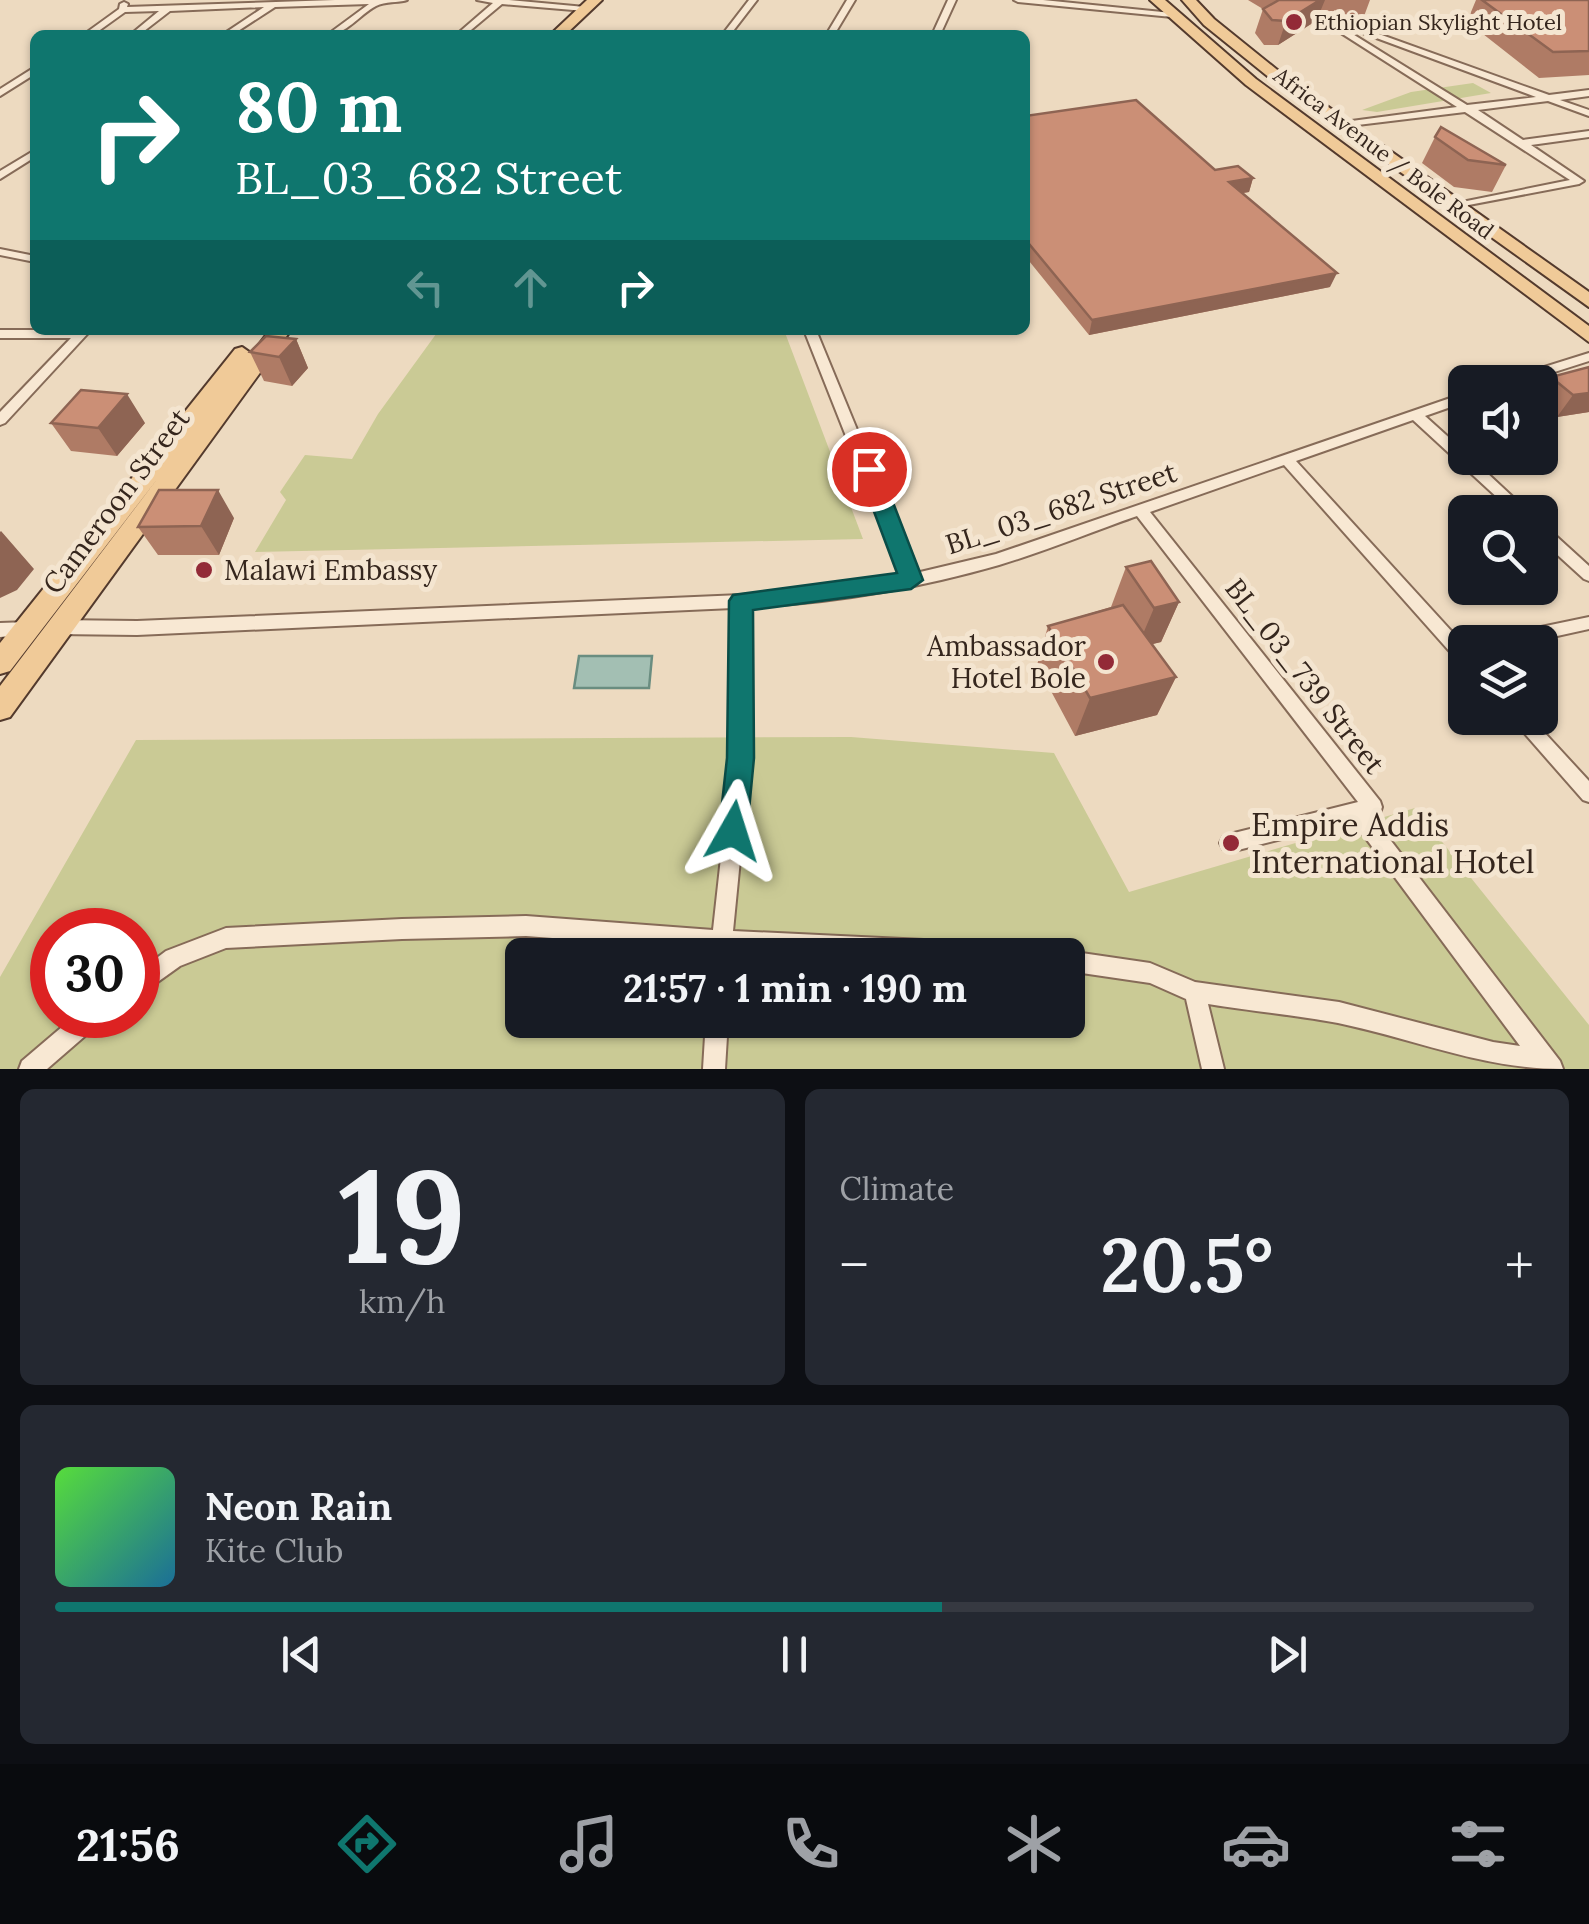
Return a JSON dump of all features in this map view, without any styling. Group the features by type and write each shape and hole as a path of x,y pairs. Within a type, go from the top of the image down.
{"main road":[{"path":"581,30 612,0"},
{"name":"Africa Avenue / Bole Road","path":"1157,0 1252,82 1589,336"},
{"name":"Africa Avenue / Bole Road","path":"1189,0 1209,22 1281,80 1589,300"},
{"path":"562,30 590,5"},
{"name":"Cameroon Street","path":"0,662 12,630 256,335"},
{"name":"Cameroon Street","path":"0,708 278,335"}],"street":[{"path":"338,30 377,0"},
{"path":"93,30 124,5 168,8 403,0"},
{"path":"481,0 590,5"},
{"path":"730,30 753,0"},
{"path":"833,30 851,0"},
{"path":"938,30 952,0"},
{"path":"1018,0 1172,16"},
{"path":"466,30 501,1"},
{"path":"234,30 275,4"},
{"path":"140,30 168,8"},
{"path":"1322,17 1589,113"},
{"path":"1322,17 1579,181"},
{"path":"1322,17 1589,190"},
{"path":"0,93 30,73"},
{"path":"1344,126 1589,94"},
{"path":"1468,108 1579,181"},
{"path":"1522,143 1589,134"},
{"path":"0,176 6,166 30,156"},
{"path":"1456,206 1579,181"},
{"path":"0,252 30,258"},
{"path":"0,334 30,333"},
{"path":"2,415 80,335"},
{"path":"812,335 911,580"},
{"path":"1558,367 1589,357"},
{"name":"BL_03_682 Street","path":"12,630 60,626 137,628 806,597 911,580 998,559 1448,403"},
{"path":"1415,414 1503,495"},
{"path":"1286,458 1448,635"},
{"name":"BL_03_739 Street","path":"1141,511 1372,807 1230,843"},
{"path":"1558,547 1589,575"},
{"path":"722,938 741,758 741,601"},
{"path":"1558,630 1589,623"},
{"path":"1535,735 1589,794"},
{"path":"1358,811 1548,1064"},
{"path":"160,968 174,958 226,938 526,926 632,938"},
{"path":"1085,963 1150,973 1196,992 1338,1013 1548,1064"},
{"path":"1196,992 1213,1069"},
{"path":"30,1069 66,1038"},
{"path":"714,1069 716,1038"}],"green space":[{"path":"1473,83 1491,93 1377,112 1362,110 1411,92"},
{"path":"435,335 786,335 863,539 255,552 286,500 280,492 305,455 352,459 378,414"},
{"path":"851,737 1054,753 1129,892 1415,808 1589,1025 1589,1069 0,1069 0,977 30,925 30,1038 160,1038 160,908 40,908 136,740"}],"shaded area":[{"path":"579,656 652,656 649,688 574,688"}],"building":[{"path":"1279,0 1320,0 1286,21 1272,20 1263,9"},
{"path":"1482,0 1589,0 1589,51 1553,52"},
{"path":"1136,100 1215,170 1238,166 1253,178 1229,182 1337,273 1092,320 1030,245 1030,115"},
{"path":"1441,127 1506,165 1468,160 1435,137"},
{"path":"266,336 296,339 279,357 250,352"},
{"path":"1589,367 1589,393 1573,395 1558,383 1558,375"},
{"path":"81,390 127,394 98,428 51,423"},
{"path":"159,490 218,490 201,526 138,527"},
{"path":"1151,561 1179,602 1154,608 1126,567"},
{"path":"1123,605 1176,677 1090,698 1048,626"}],"place":[{"name":"Ethiopian Skylight Hotel","path":"1294,22"},
{"name":"Malawi Embassy","path":"204,570"},
{"name":"Ambassador Hotel Bole","path":"1106,662"},
{"name":"Empire Addis International Hotel","path":"1231,843"}],"route":[{"path":"733,831 741,758 741,601 790,599 911,580 869,469"}]}
